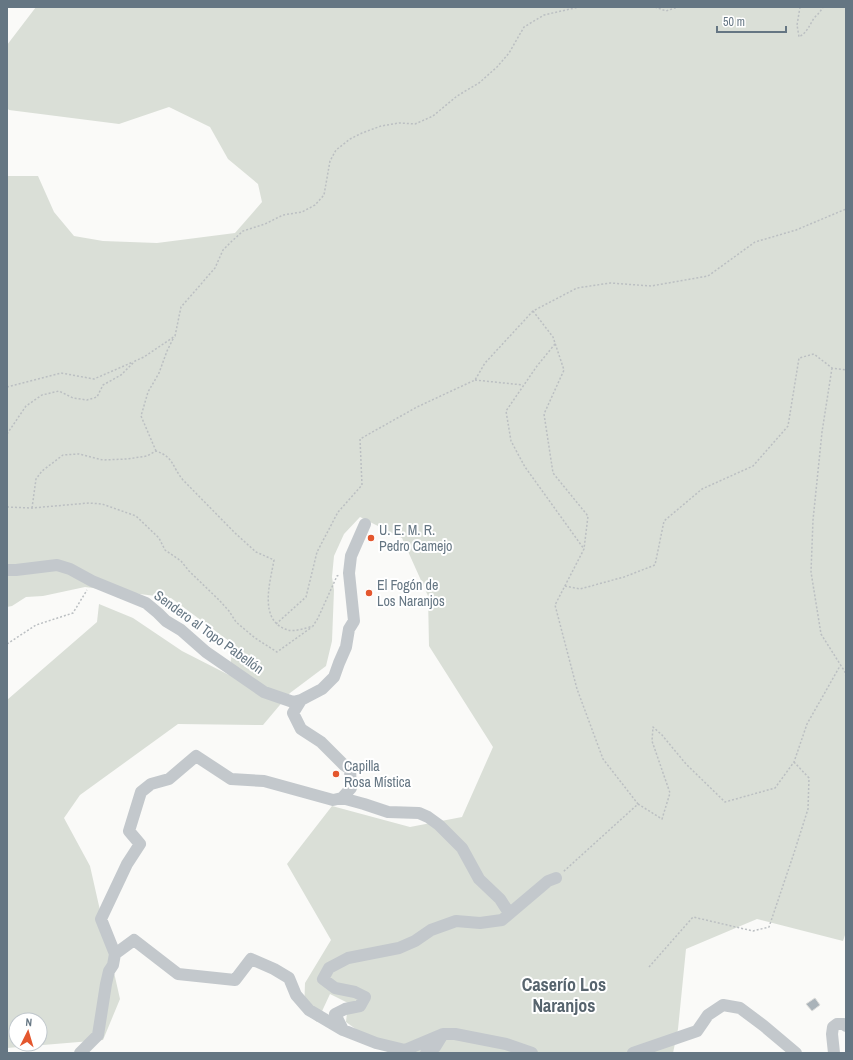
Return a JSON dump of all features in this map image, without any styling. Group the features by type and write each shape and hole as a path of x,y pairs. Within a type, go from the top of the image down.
{"street":[{"path":"342,798 351,788 350,769 321,742 301,729 293,713 301,700 322,689 334,677 338,663 346,647 350,629 354,621 349,573 351,556 365,524"},
{"name":"Sendero al Topo Pabellón","path":"7,570 57,565 146,603 166,621 181,630 206,652 264,692 293,702 301,700"},
{"path":"80,1053 98,1035 109,971 115,954 101,919 127,864 140,844 130,831 141,792 151,784 169,779 196,756 231,779 264,781 333,800 342,798 388,812 419,813 428,817 439,825 462,848 479,879 500,899 509,913"},
{"path":"343,1030 335,1014 345,1009 360,1006 365,998 355,992 335,988 323,979 329,968 348,958 399,948 431,930 456,921 480,923 502,920 548,881 556,878"},
{"path":"115,954 134,940 178,974 235,980 251,959 274,969 289,978 296,995 309,1010 343,1030 376,1043 405,1050 443,1034 455,1034 506,1044 532,1053"},
{"path":"633,1053 697,1031 708,1015 723,1005 740,1008 796,1053"},
{"path":"834,1053 832,1034 833,1027 837,1024 844,1024 846,1026"},
{"path":"426,1053 434,1047 443,1034"}],"path":[{"path":"313,626 289,631 276,624 268,612 268,592 274,560 256,552 235,533 176,472 171,459 156,451 141,416 148,392 175,336 181,307 215,268 223,250 243,232 265,224 283,215 302,212 314,205 324,195 330,161 336,150 350,139 381,126 399,123 415,124 433,116 457,96 479,83 497,67 509,53 524,27 544,14 579,7"},
{"path":"655,7 666,11 678,7"},
{"path":"800,7 797,25 799,37 809,28 823,7"},
{"path":"475,380 485,363 533,311 577,288 610,283 651,286 708,276 756,242 796,230 846,209"},
{"path":"533,311 553,337 564,370 544,414 553,473 588,516 584,549 555,605 577,689 603,759 638,804 662,819 670,793 652,741 653,728 662,735 686,764 725,802 775,788 794,762 807,724 840,666"},
{"path":"7,387 61,373 94,379 144,357 175,336"},
{"path":"556,344 537,366 506,411 511,441 525,467 584,549"},
{"path":"565,586 580,589 624,577 655,565 664,521 702,488 753,466 788,426 799,358 814,354 832,368 846,370"},
{"path":"7,434 26,406 42,395 59,391 73,398 87,400 96,396 103,385 121,375 135,361"},
{"path":"832,368 822,432 815,498 811,572 821,634 846,677"},
{"path":"276,624 306,597 317,552 338,512 362,485 360,439 416,407 475,380 524,385"},
{"path":"32,508 36,479 42,471 64,455 79,454 103,460 127,459 147,456 156,451"},
{"path":"7,507 32,508 89,503 102,504 136,516 159,538 165,550 181,561 189,571 229,610 236,622 255,638 277,652 313,626 337,576 349,573"},
{"path":"7,644 36,625 73,613 92,581"},
{"path":"649,967 693,917 753,931 769,927 808,808 809,778 794,762"},
{"path":"556,878 614,828 638,804"}],"shaded area":[{"path":"36,7 846,7 846,932 843,941 757,919 686,949 678,1029 673,1053 389,1053 346,1022 348,1003 330,994 317,1022 304,1012 305,983 331,940 287,864 332,806 410,827 462,817 493,747 429,646 428,596 402,538 360,517 344,534 334,556 332,577 334,590 332,641 326,666 290,693 263,725 178,724 80,795 64,818 90,866 120,999 103,1040 48,1045 48,1012 8,1012 7,1048 7,700 97,622 99,604 133,618 182,651 229,675 233,644 171,598 85,587 43,596 26,597 12,606 7,607 7,176 38,176 54,212 74,236 103,241 157,243 235,233 262,202 258,184 228,159 210,127 169,107 119,124 9,110 7,108 7,45"}],"building":[{"path":"815,998 820,1005 812,1011 806,1004"}],"place":[{"name":"U. E. M. R. Pedro Camejo","path":"371,538"},
{"name":"El Fogón de Los Naranjos","path":"369,593"},
{"name":"Capilla Rosa Mística","path":"336,774"}],"district":[{"name":"Caserío Los Naranjos","path":"564,994"}]}
